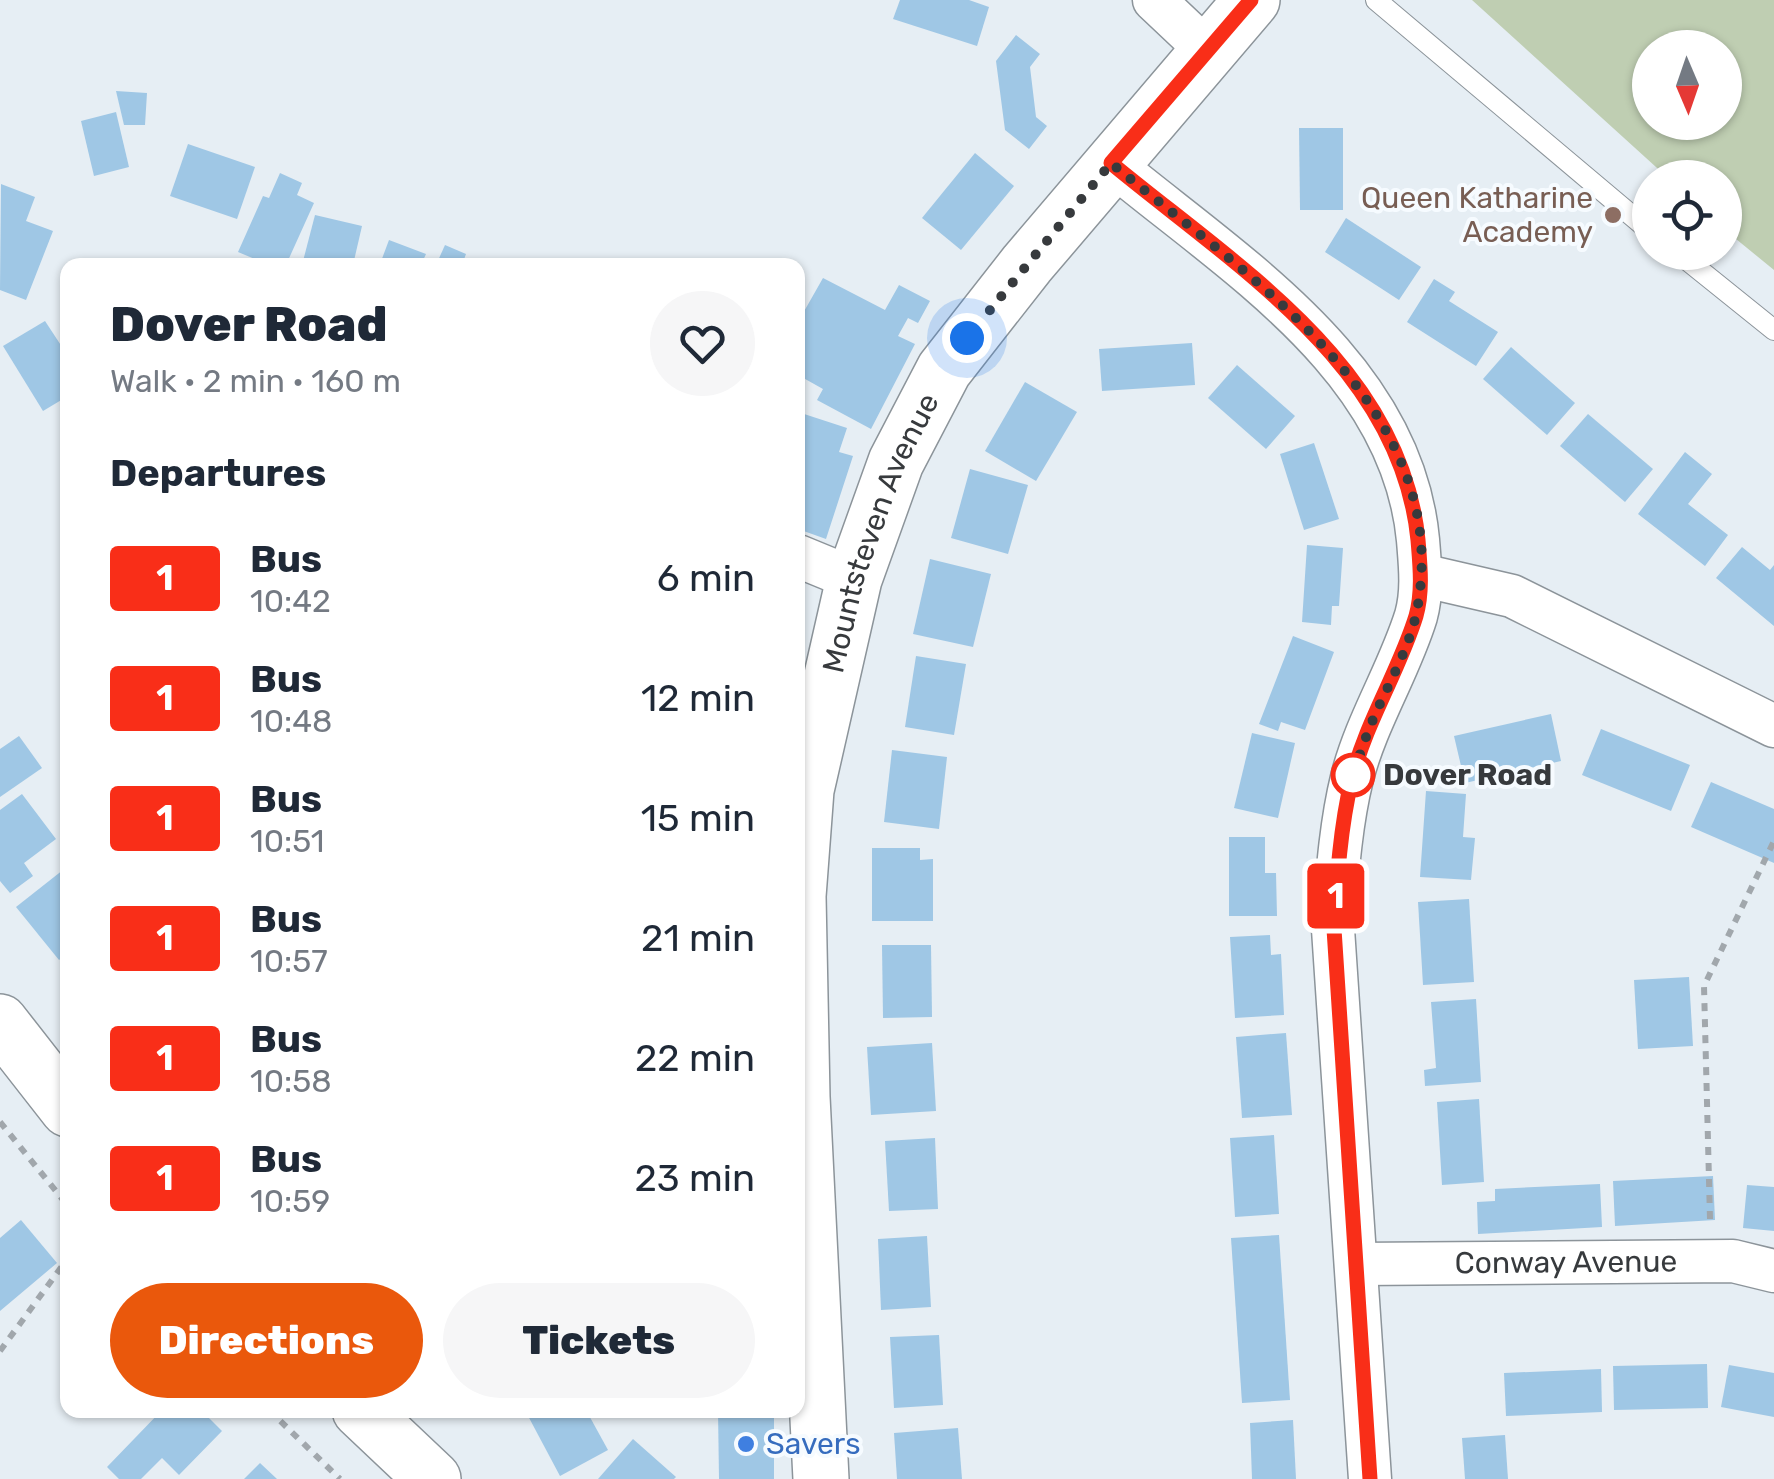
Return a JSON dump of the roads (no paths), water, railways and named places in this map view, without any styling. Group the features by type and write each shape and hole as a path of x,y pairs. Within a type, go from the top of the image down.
{"street":[{"path":"1154,0 1208,51"},
{"name":"Mountsteven Avenue","path":"805,803 854,579 896,462 944,370 1111,163 1252,0"},
{"path":"1111,163 1312,330 1362,393 1404,465 1416,517 1421,575 1417,612 1352,778 1339,851 1334,929 1370,1479"},
{"path":"805,559 854,579"},
{"path":"1421,575 1512,596 1774,726"},
{"path":"0,1022 60,1099"},
{"name":"Mountsteven Avenue","path":"805,1157 821,1479"},
{"name":"Conway Avenue","path":"1356,1264 1712,1261 1774,1271"},
{"path":"368,1418 433,1479"}],"lane":[{"path":"1376,0 1632,216"},
{"path":"1699,270 1774,330"}],"place":[{"name":"Queen Katharine Academy","path":"1613,215"},
{"name":"Dover Road","path":"1353,775"},
{"name":"Savers","path":"746,1444"}]}
